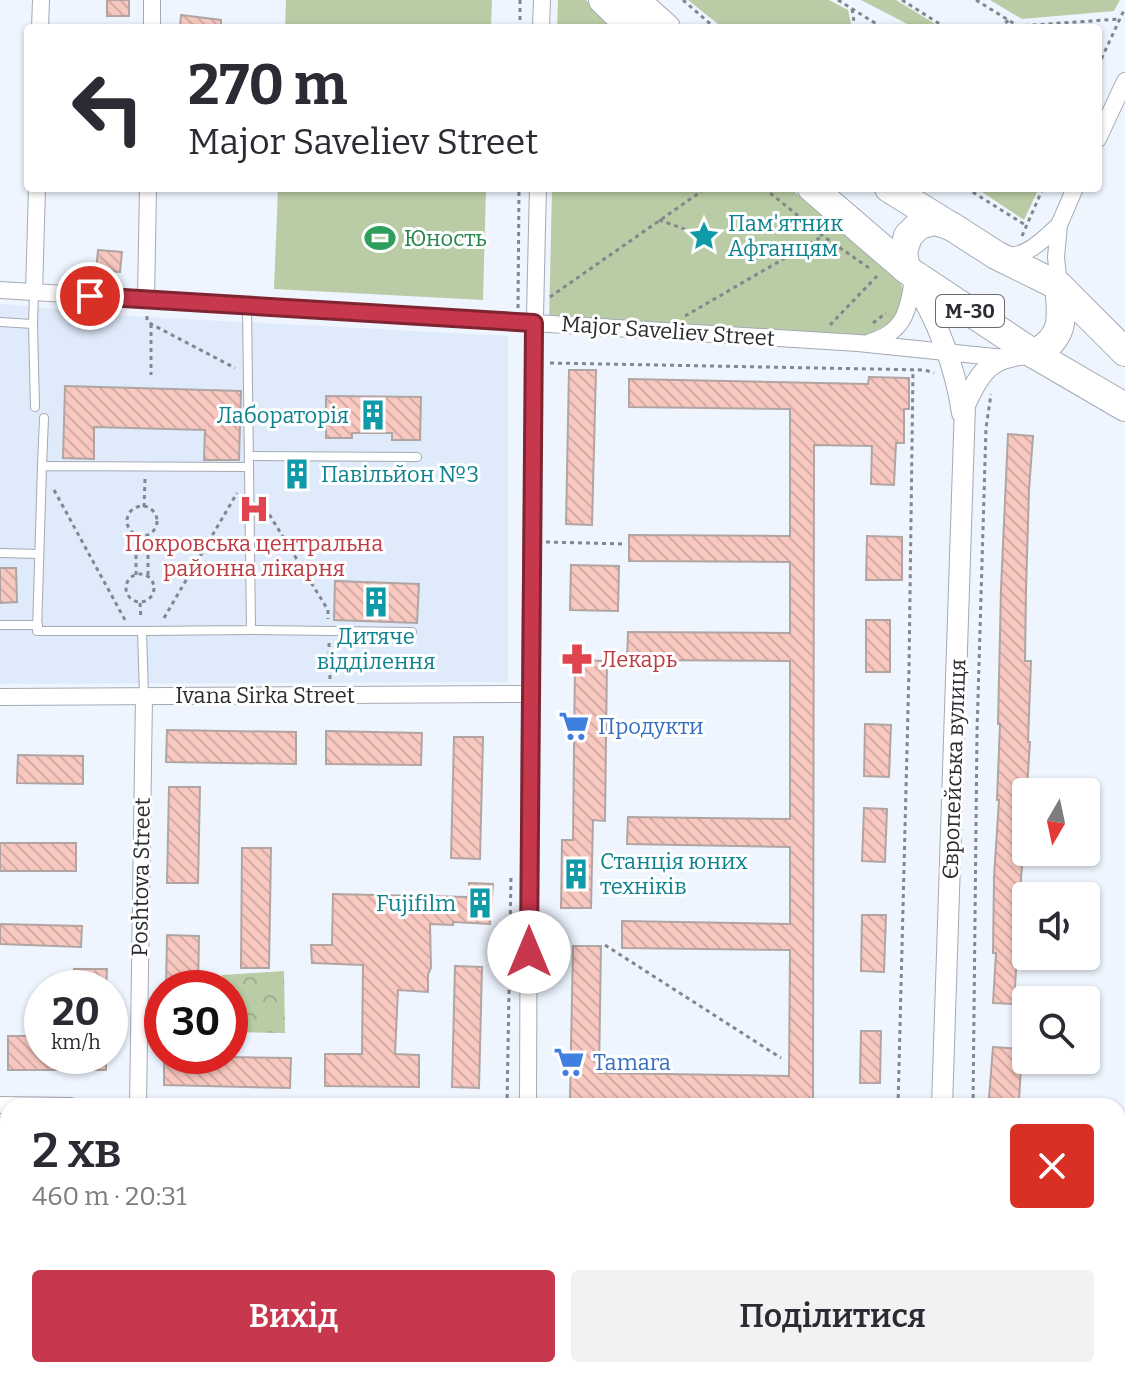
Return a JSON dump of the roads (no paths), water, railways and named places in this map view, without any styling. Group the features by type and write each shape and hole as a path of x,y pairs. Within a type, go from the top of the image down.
{"highway":[{"path":"603,0 628,24"},
{"path":"635,0 662,24"},
{"name":"М-30","path":"817,192 909,274 1034,354 1125,407"},
{"name":"М-30","path":"896,192 951,226 1007,250 1059,286 1125,352"},
{"path":"909,274 903,252 908,236 919,225 935,221 951,226"},
{"path":"1034,354 1045,349 1059,330 1062,319 1059,286"}],"street":[{"path":"40,24 41,0"},
{"path":"152,0 152,24"},
{"path":"541,24 542,0"},
{"path":"1102,130 1125,81"},
{"path":"34,292 37,192"},
{"path":"146,299 148,192"},
{"path":"528,1098 534,323 538,192"},
{"path":"1059,286 1056,257 1059,225 1073,192"},
{"path":"1007,250 1013,257 1028,250 1059,225"},
{"name":"Major Saveliev Street","path":"858,343 871,342 896,329 909,303 909,274"},
{"name":"Європейська вулиця","path":"909,274 936,323 947,351 965,433"},
{"name":"Major Saveliev Street","path":"0,290 858,343 1004,358"},
{"path":"1004,358 1034,354"},
{"name":"Європейська вулиця","path":"942,1098 965,405 977,379 1004,358"},
{"name":"Ivana Sirka Street","path":"0,697 530,694"},
{"name":"Poshtova Street","path":"138,1098 144,696"}],"lane":[{"path":"34,292 35,407"},
{"path":"247,305 251,630"},
{"path":"0,322 33,324"},
{"path":"44,418 37,631 412,632"},
{"path":"249,456 417,457"},
{"path":"42,466 145,466 249,473"},
{"path":"0,553 39,554"},
{"path":"0,625 38,625"},
{"path":"142,631 144,696"}],"place":[{"name":"Пам'ятник Афганцям","path":"704,236"},
{"name":"Юность","path":"380,238"},
{"name":"Лабораторія","path":"373,415"},
{"name":"Павільйон №3","path":"297,474"},
{"name":"Покровська центральна районна лікарня","path":"254,509"},
{"name":"Дитяче відділення","path":"376,602"},
{"name":"Лекарь","path":"577,659"},
{"name":"Продукти","path":"574,726"},
{"name":"Станція юних техніків","path":"576,874"},
{"name":"Fujifilm","path":"480,903"},
{"name":"Tamara","path":"569,1062"}]}
